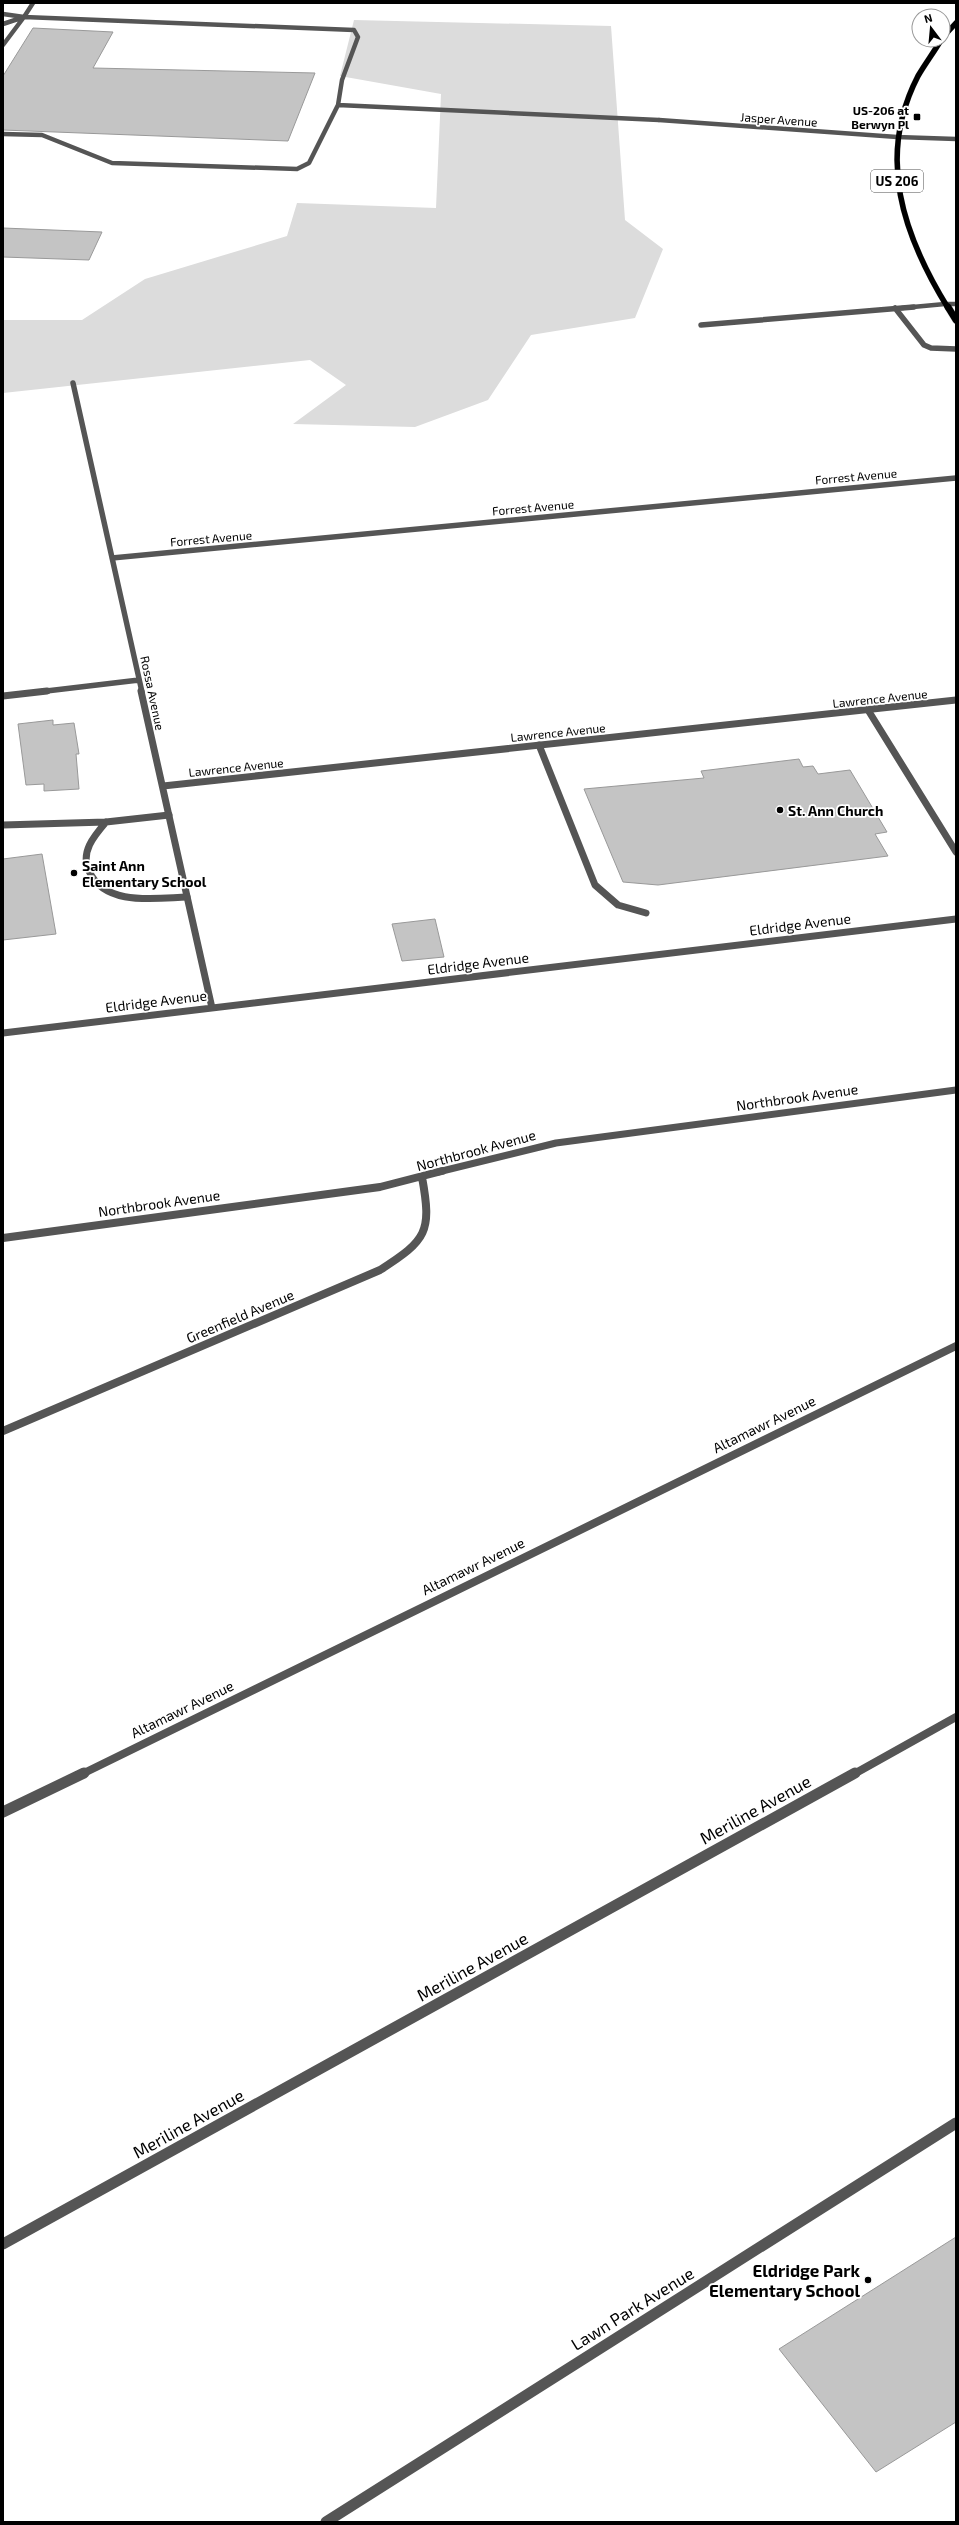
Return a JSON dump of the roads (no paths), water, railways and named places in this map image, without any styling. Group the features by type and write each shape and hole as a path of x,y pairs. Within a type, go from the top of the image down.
{"main road":[{"name":"US 206","path":"935,48 927,59 911,89 902,113 897,138 896,173 900,201 911,240 925,270 956,320"}],"street":[{"path":"3,45 33,3"},
{"path":"3,14 24,17 354,30 358,38 342,80 338,104 310,164 298,169 112,163 42,135 3,134"},
{"path":"3,24 24,17"},
{"name":"Jasper Avenue","path":"338,104 659,120 897,138 956,139"},
{"path":"701,325 956,304"},
{"path":"895,308 924,345 931,348 956,349"},
{"name":"Rossa Avenue","path":"73,382 212,1008"},
{"name":"Forrest Avenue","path":"112,558 956,478"},
{"path":"3,696 139,680"},
{"name":"Lawrence Avenue","path":"163,786 956,700"},
{"path":"868,710 956,852"},
{"path":"539,745 594,885 618,905 646,913"},
{"path":"3,825 106,822 169,815"},
{"path":"106,822 91,838 86,854 90,877 100,886 113,893 133,897 187,897"},
{"name":"Eldridge Avenue","path":"3,1033 956,919"},
{"name":"Northbrook Avenue","path":"3,1238 380,1187 422,1177 457,1166 556,1143 956,1090"},
{"name":"Greenfield Avenue","path":"3,1431 380,1270 405,1255 424,1236 429,1211 422,1177"},
{"name":"Altamawr Avenue","path":"3,1812 956,1346"},
{"name":"Meriline Avenue","path":"3,2244 956,1717"},
{"name":"Lawn Park Avenue","path":"326,2522 956,2123"}],"place":[{"name":"US-206 at Berwyn Pl","path":"917,117"},
{"name":"St. Ann Church","path":"780,810"},
{"name":"Saint Ann Elementary School","path":"74,873"},
{"name":"Eldridge Park Elementary School","path":"868,2280"}]}
